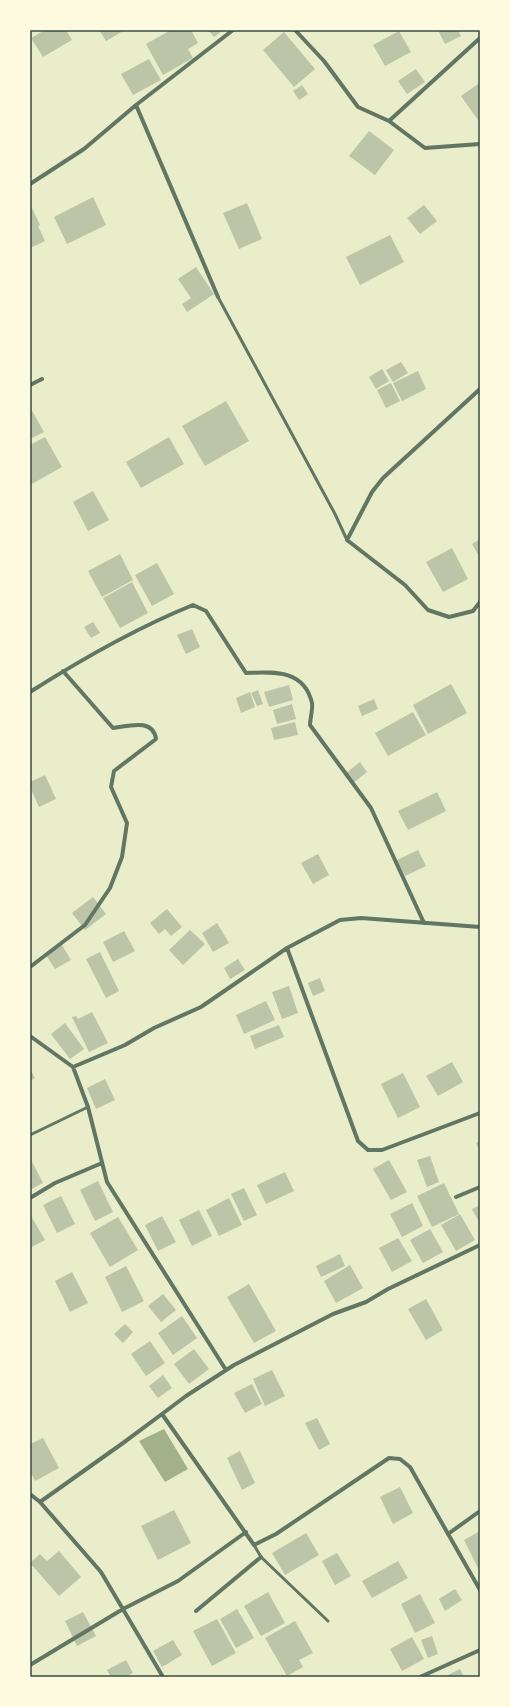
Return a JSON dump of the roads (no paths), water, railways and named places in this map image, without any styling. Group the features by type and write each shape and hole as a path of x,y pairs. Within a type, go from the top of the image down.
{"street":[{"path":"30,184 84,149 136,105 233,30"},
{"path":"295,30 324,61 358,107 389,122 425,148 480,144"},
{"path":"389,122 480,38"},
{"path":"136,105 218,297"},
{"path":"30,385 42,379"},
{"path":"480,389 383,478 372,492 347,540 405,585 428,610 449,617 473,611 480,602"},
{"path":"30,692 78,661 174,613 193,606 206,611 246,673 276,672 299,680 305,687 312,704 310,725 371,808 424,923"},
{"path":"30,967 85,924 110,888 122,857 127,823 111,787 114,771 156,739 155,731 149,726 137,725 113,728 63,671"},
{"path":"73,1068 124,1045 154,1028 201,1007 287,948 340,920 361,918 480,928"},
{"path":"287,948 358,1141 368,1150 382,1150 480,1113"},
{"path":"30,1036 73,1068 88,1107 107,1182 226,1370"},
{"path":"30,1198 55,1183 102,1163"},
{"path":"456,1197 480,1187"},
{"path":"40,1502 186,1396 226,1370 333,1314 366,1302 388,1289 480,1245"},
{"path":"162,1414 254,1545 276,1534 389,1458 400,1459 410,1467 480,1590"},
{"path":"30,1494 40,1502 101,1572 163,1677"},
{"path":"448,1534 480,1511"},
{"path":"30,1665 123,1609 178,1581 246,1532"},
{"path":"196,1611 261,1557"},
{"path":"420,1677 480,1650"}],"lane":[{"path":"218,297 331,507 347,540"},
{"path":"30,1135 88,1107"},
{"path":"254,1545 261,1557 328,1622"}]}
